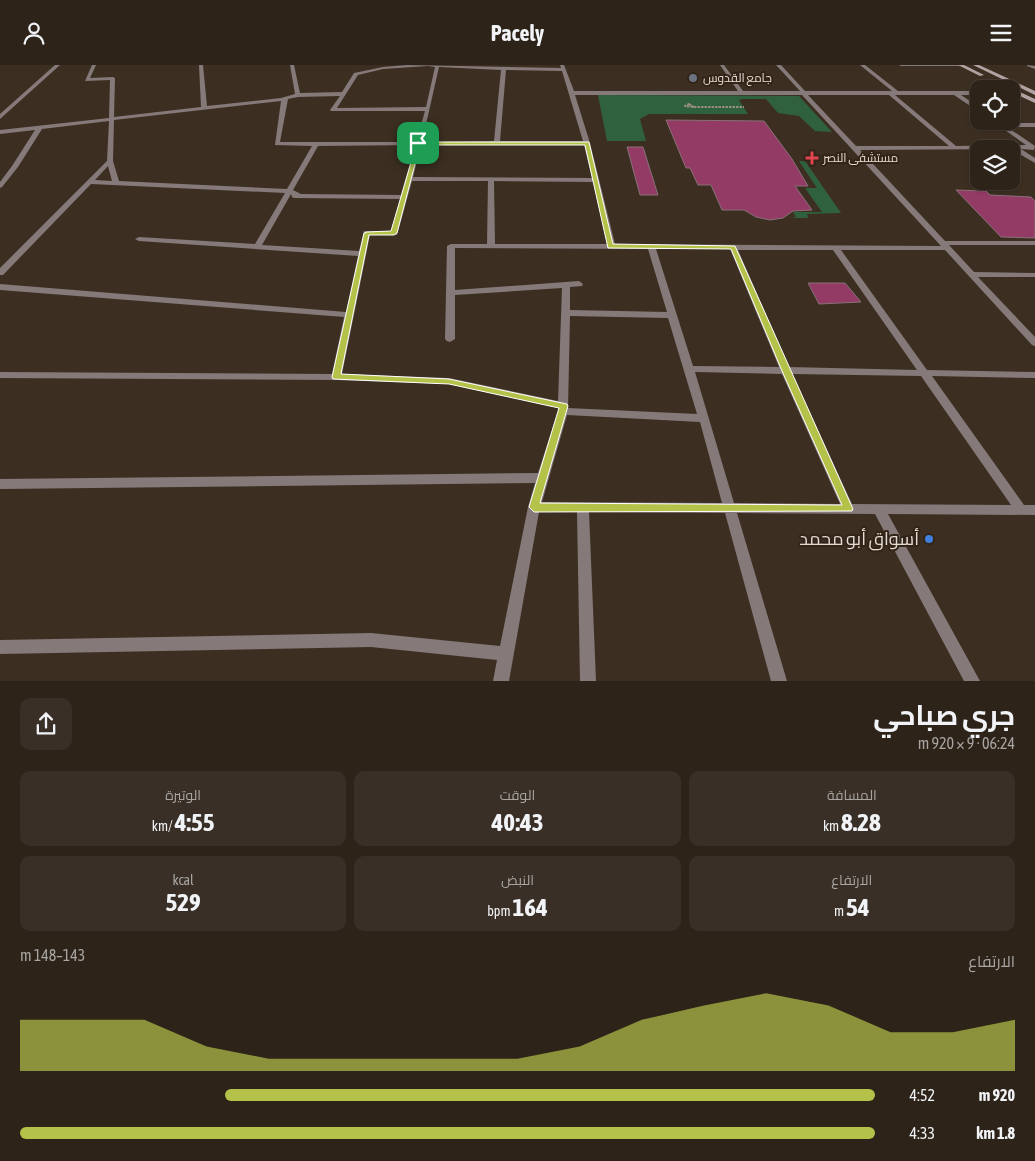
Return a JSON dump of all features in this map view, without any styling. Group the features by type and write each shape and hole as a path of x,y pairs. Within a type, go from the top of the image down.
{"main road":[{"path":"960,65 991,80"},
{"path":"975,65 1035,93"},
{"path":"1020,94 1035,101"}],"street":[{"path":"0,117 58,65"},
{"path":"94,65 87,81 114,78 110,161 116,183"},
{"path":"201,65 204,109"},
{"path":"292,65 298,95"},
{"path":"428,109 333,110 356,74 383,68 428,65 437,67 504,69 563,68 587,143 610,246"},
{"path":"722,65 741,92"},
{"path":"778,65 1035,343"},
{"path":"862,65 897,93"},
{"path":"901,65 960,65"},
{"path":"1029,65 1035,68"},
{"path":"336,377 367,233 394,233 428,109 437,67"},
{"path":"497,143 504,69"},
{"path":"572,93 970,93"},
{"path":"890,93 955,148"},
{"path":"955,93 970,104"},
{"path":"0,132 204,109 284,99 284,97 298,95 342,95"},
{"path":"284,99 277,144 587,143"},
{"path":"1020,124 1035,125"},
{"path":"0,186 15,167 40,127"},
{"path":"1008,130 1034,148"},
{"path":"257,247 316,144"},
{"path":"1020,147 1034,148"},
{"path":"855,148 970,148"},
{"path":"1020,150 1034,160"},
{"path":"0,273 110,161"},
{"path":"409,179 595,180"},
{"path":"491,179 491,247"},
{"path":"90,182 300,196 403,197"},
{"path":"139,239 361,254"},
{"path":"450,339 451,246 836,248 1035,243"},
{"path":"651,247 704,418 779,681"},
{"path":"733,247 848,509"},
{"path":"836,248 1021,509"},
{"path":"971,274 1035,275"},
{"path":"451,293 579,284"},
{"path":"501,681 534,507 563,409 566,285"},
{"path":"0,287 349,315"},
{"path":"566,313 672,315"},
{"path":"689,369 1035,375"},
{"path":"0,375 336,377 449,381 563,409 704,418"},
{"path":"0,484 542,478"},
{"path":"534,507 1035,509"},
{"path":"583,508 588,681"},
{"path":"879,509 972,681"},
{"path":"0,647 371,640 505,654"}],"path":[{"path":"694,107 684,106 744,107"},
{"path":"691,108 694,114"}],"green space":[{"path":"598,95 799,96 832,132 815,131 799,116 778,113 766,99 742,99 739,100 748,114 649,114 640,119 646,141 607,141"},
{"path":"799,161 805,161 841,213 807,214 808,218 791,218 796,217 793,212 822,212 805,188 817,188"}],"building":[{"path":"666,120 764,121 792,159 808,186 795,186 812,210 793,211 783,218 770,220 756,217 744,210 722,210 711,185 698,185 690,168 686,168"},
{"path":"627,147 643,147 658,195 640,195"},
{"path":"956,190 986,191 990,195 1031,197 1035,201 1035,238 1001,237"},
{"path":"808,283 845,283 861,302 819,304"}],"place":[{"name":"جامع القدوس","path":"693,78"},
{"name":"مستشفى النصر","path":"812,158"},
{"name":"أسواق أبو محمد","path":"929,539"}],"route":[{"path":"418,143 587,143 610,246 733,247 848,509 534,507 564,406 449,381 336,377 367,233 394,233 418,143"}]}
